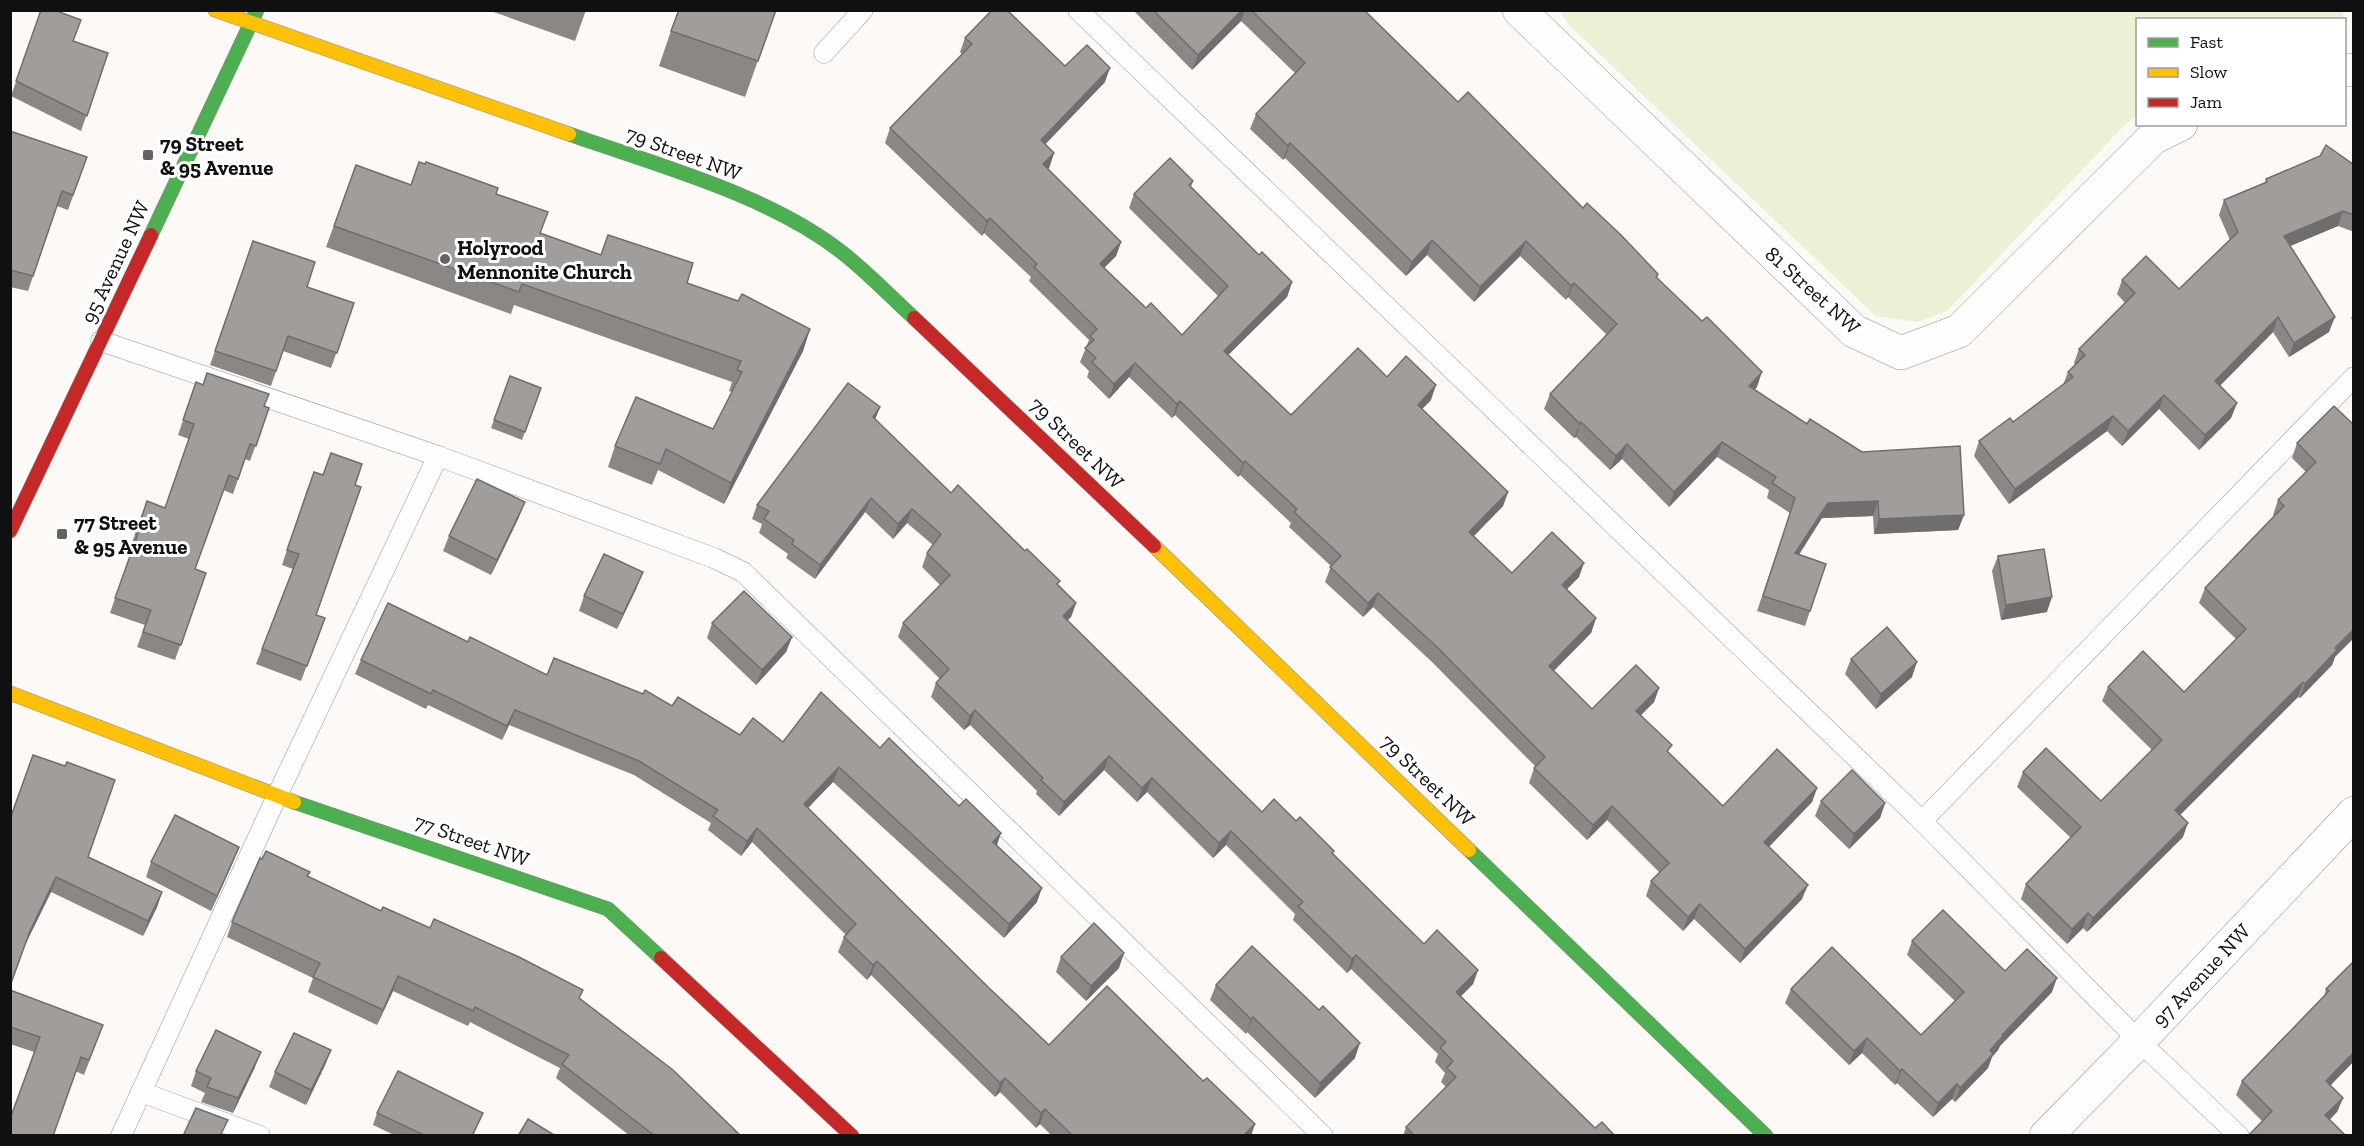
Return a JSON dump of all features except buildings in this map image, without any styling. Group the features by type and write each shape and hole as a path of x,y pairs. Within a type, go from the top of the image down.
{"street":[{"name":"79 Street NW","path":"215,10 255,17 731,190 799,224 843,253 993,392 1766,1136"},
{"name":"81 Street NW","path":"1519,10 1854,332 1901,353 1959,331 2153,138 2177,126"},
{"name":"95 Avenue NW","path":"10,531 255,17"},
{"name":"77 Street NW","path":"10,693 277,796 608,909 852,1136"},
{"name":"97 Avenue NW","path":"2046,1136 2354,813"}],"lane":[{"path":"824,52 863,10"},
{"path":"1078,10 1922,821 2139,1041 2239,1136"},
{"path":"100,341 438,456 714,558 743,572 1323,1136"},
{"path":"1922,821 2354,377"},
{"path":"121,1136 277,796 438,456"},
{"path":"141,1092 260,1136"}],"green space":[{"path":"1559,11 2343,11 2343,18 2136,18 2136,116 1947,311 1918,322 1876,316 1569,25"}],"traffic: fast":[{"path":"151,235 257,10"},
{"path":"569,134 712,184 782,215 815,233 844,254 914,318"},
{"path":"294,802 608,909 661,958"},
{"path":"1469,850 1766,1136"}],"traffic: slow":[{"path":"215,10 569,134"},
{"path":"1154,546 1469,850"},
{"path":"10,693 294,802"}],"traffic: jam":[{"path":"10,531 151,235"},
{"path":"914,318 1154,546"},
{"path":"661,958 852,1136"}],"place":[{"name":"79 Street & 95 Avenue","path":"148,155"},
{"name":"Holyrood Mennonite Church","path":"445,259"},
{"name":"77 Street & 95 Avenue","path":"62,534"}]}
